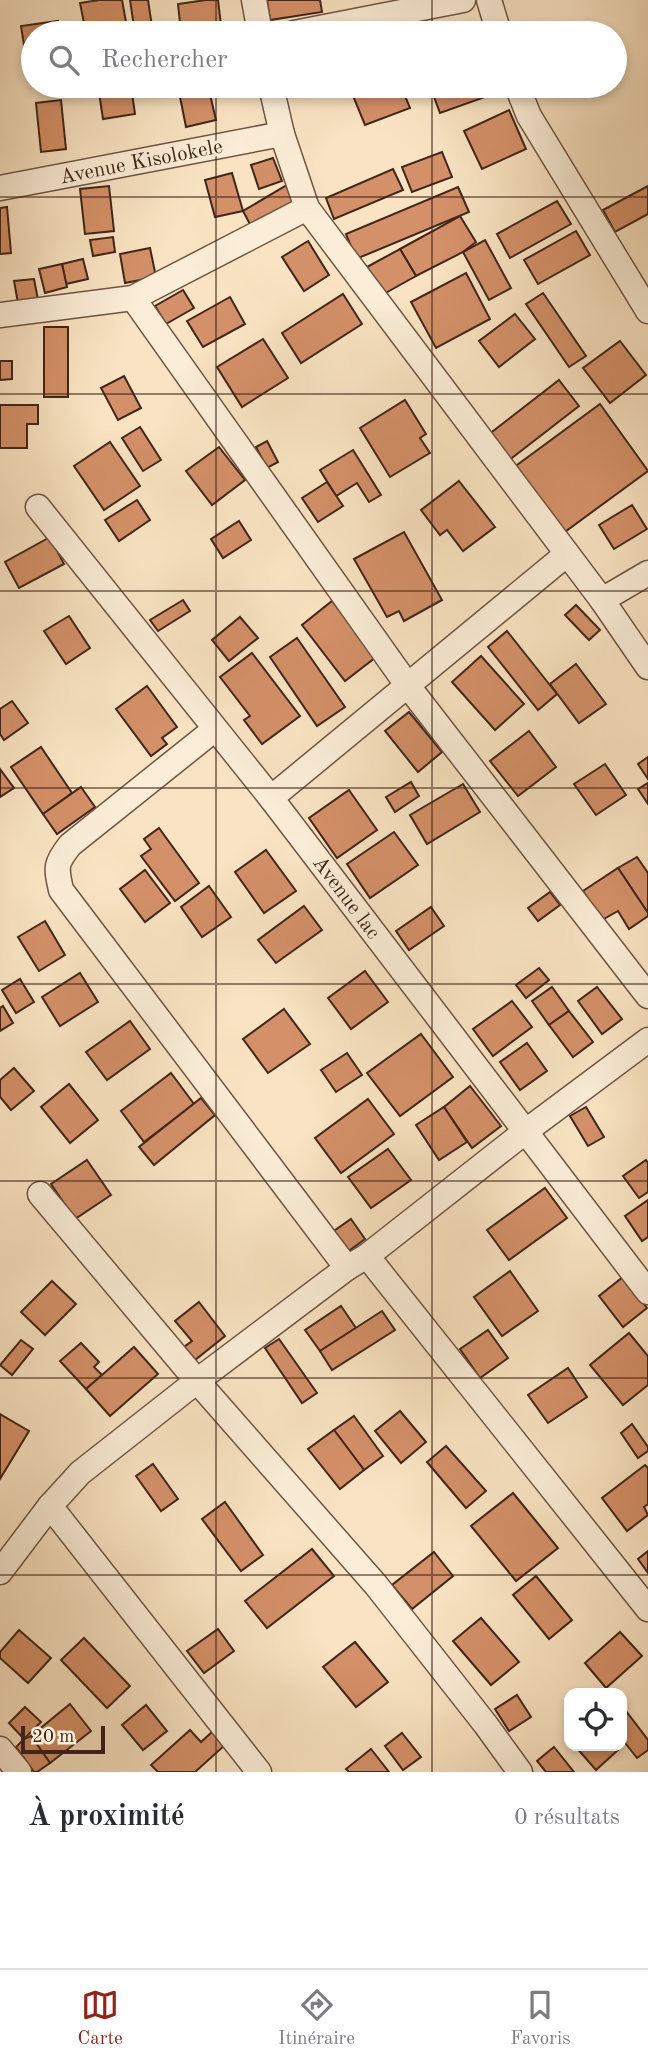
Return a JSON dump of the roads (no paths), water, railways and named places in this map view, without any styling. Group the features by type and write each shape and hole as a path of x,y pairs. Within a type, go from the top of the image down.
{"street":[{"path":"254,0 258,21"},
{"path":"355,21 463,0"},
{"path":"489,0 495,21"},
{"path":"274,98 282,134 307,208 602,600 648,667"},
{"path":"522,98 529,116 648,311"},
{"name":"Avenue Kisolokele","path":"0,188 282,134"},
{"path":"0,315 133,298 307,208"},
{"path":"133,298 408,687 648,996"},
{"name":"Avenue lac","path":"38,507 271,798 648,1292"},
{"path":"271,798 566,554"},
{"path":"602,600 648,573"},
{"path":"215,729 69,845 58,861 57,875 61,890 357,1262 648,1609"},
{"path":"0,1572 50,1506 80,1473 197,1381 648,1040"},
{"path":"40,1194 197,1381 376,1585 520,1772"},
{"path":"50,1506 259,1772"},
{"path":"0,1749 19,1772"}]}
